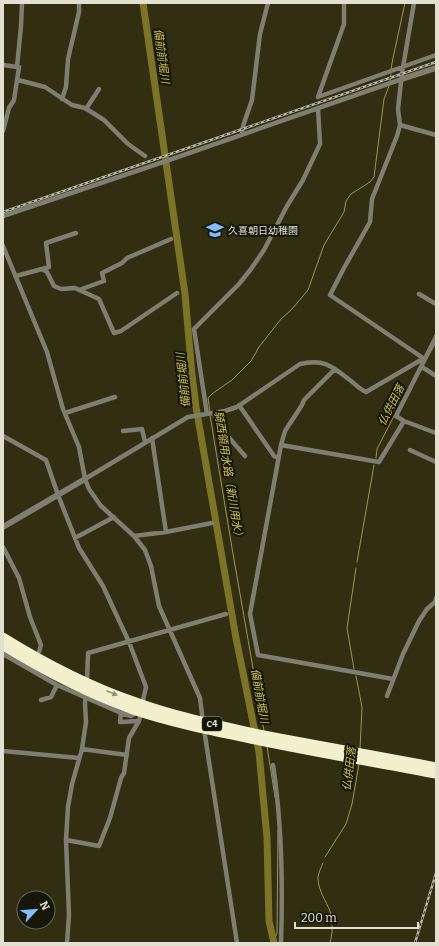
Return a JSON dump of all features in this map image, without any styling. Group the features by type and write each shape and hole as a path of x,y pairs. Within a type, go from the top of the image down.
{"highway":[{"name":"C4","path":"3,637 49,664 82,681 159,710 211,724 293,741 436,767"},
{"name":"C4","path":"3,646 49,673 108,700 156,717 212,732 436,774"}],"street":[{"path":"3,131 9,108 14,100 18,80 19,67 17,66 22,3"},
{"path":"62,99 66,87 68,59 79,3"},
{"path":"242,134 243,126 252,100 260,34 268,3"},
{"path":"344,3 344,24 318,97 436,55"},
{"path":"414,3 398,109 400,125 397,136 372,199 370,222 330,295 425,357"},
{"path":"3,65 17,66"},
{"path":"3,216 171,160 242,134 436,68"},
{"path":"18,80 45,87 72,105 86,109 104,120 128,144 145,156"},
{"path":"86,109 99,88"},
{"path":"207,414 194,329 238,284 251,269 264,250 287,206 303,180 320,144 318,108"},
{"path":"400,125 436,135"},
{"path":"16,276 49,267 46,243 76,233"},
{"path":"79,290 104,281 102,273 122,263 127,258 171,239"},
{"path":"3,246 47,352 54,380 65,413 79,447 89,490 101,506 134,536 145,550 151,566 159,606 200,698 237,943"},
{"path":"42,269 47,272 54,286 61,289 75,288 100,299 114,333 121,331 177,293"},
{"path":"419,294 436,304"},
{"path":"436,338 396,416 404,421 436,432"},
{"path":"3,527 175,424 194,416 225,411 239,405 300,364 311,361 323,362 366,392 425,357"},
{"path":"422,367 436,376"},
{"path":"335,369 304,400 286,431 281,445 250,614 258,655 393,679"},
{"path":"65,413 115,397"},
{"path":"239,405 274,456 278,458"},
{"path":"213,413 225,433 245,456"},
{"path":"281,445 379,462 404,421"},
{"path":"123,431 142,429 145,442"},
{"path":"3,436 46,460 79,548 103,586 129,642 146,687 139,721 129,738 124,774 121,778 110,818 99,846 66,840"},
{"path":"152,438 166,532"},
{"path":"410,450 436,462"},
{"path":"75,538 114,517"},
{"path":"134,536 166,532 212,523"},
{"path":"3,547 19,578 30,617 41,645 39,652"},
{"path":"388,696 403,654 419,621 427,609 435,602 436,598"},
{"path":"67,943 70,915 66,840 68,807 82,749 86,722 85,698 88,653 226,614"},
{"path":"3,654 55,684 121,713 131,716 141,711"},
{"path":"41,700 51,697 55,684 53,674 47,661 48,657"},
{"path":"121,713 120,722 139,721"},
{"path":"82,749 127,755"},
{"path":"3,750 79,758"},
{"path":"273,765 280,822 282,913 281,943"}],"waterway":[{"name":"備前前堀川","path":"143,3 185,294 196,407 236,638 259,752 267,838 269,921 274,943"},
{"name":"騎西領用水路（新川用水）","path":"391,69 405,3"},
{"name":"騎西領用水路（新川用水）","path":"390,81 391,74"},
{"name":"騎西領用水路（新川用水）","path":"210,412 208,398 232,380 251,361 259,347 281,319 292,309 308,290 324,245 344,212 346,201 351,194 370,182 374,177 384,99 389,86"},
{"name":"仏供田落","path":"425,355 436,333"},
{"name":"騎西領用水路（新川用水）","path":"210,415 264,731"},
{"name":"仏供田落","path":"376,458 377,449 394,416"},
{"name":"仏供田落","path":"357,562 374,465"},
{"name":"仏供田落","path":"354,669 347,628 356,568"},
{"name":"仏供田落","path":"356,676 362,707 360,749"},
{"name":"騎西領用水路（新川用水）","path":"267,746 275,797"},
{"name":"仏供田落","path":"325,857 346,824 352,804 359,764"},
{"name":"騎西領用水路（新川用水）","path":"274,941 277,933 278,830"},
{"name":"仏供田落","path":"323,863 318,874 318,882 331,915 332,935 330,943"}],"railway":[{"path":"3,212 436,62"},
{"path":"415,943 436,873"}],"place":[{"name":"久喜朝日幼稚園","path":"215,230"}]}
